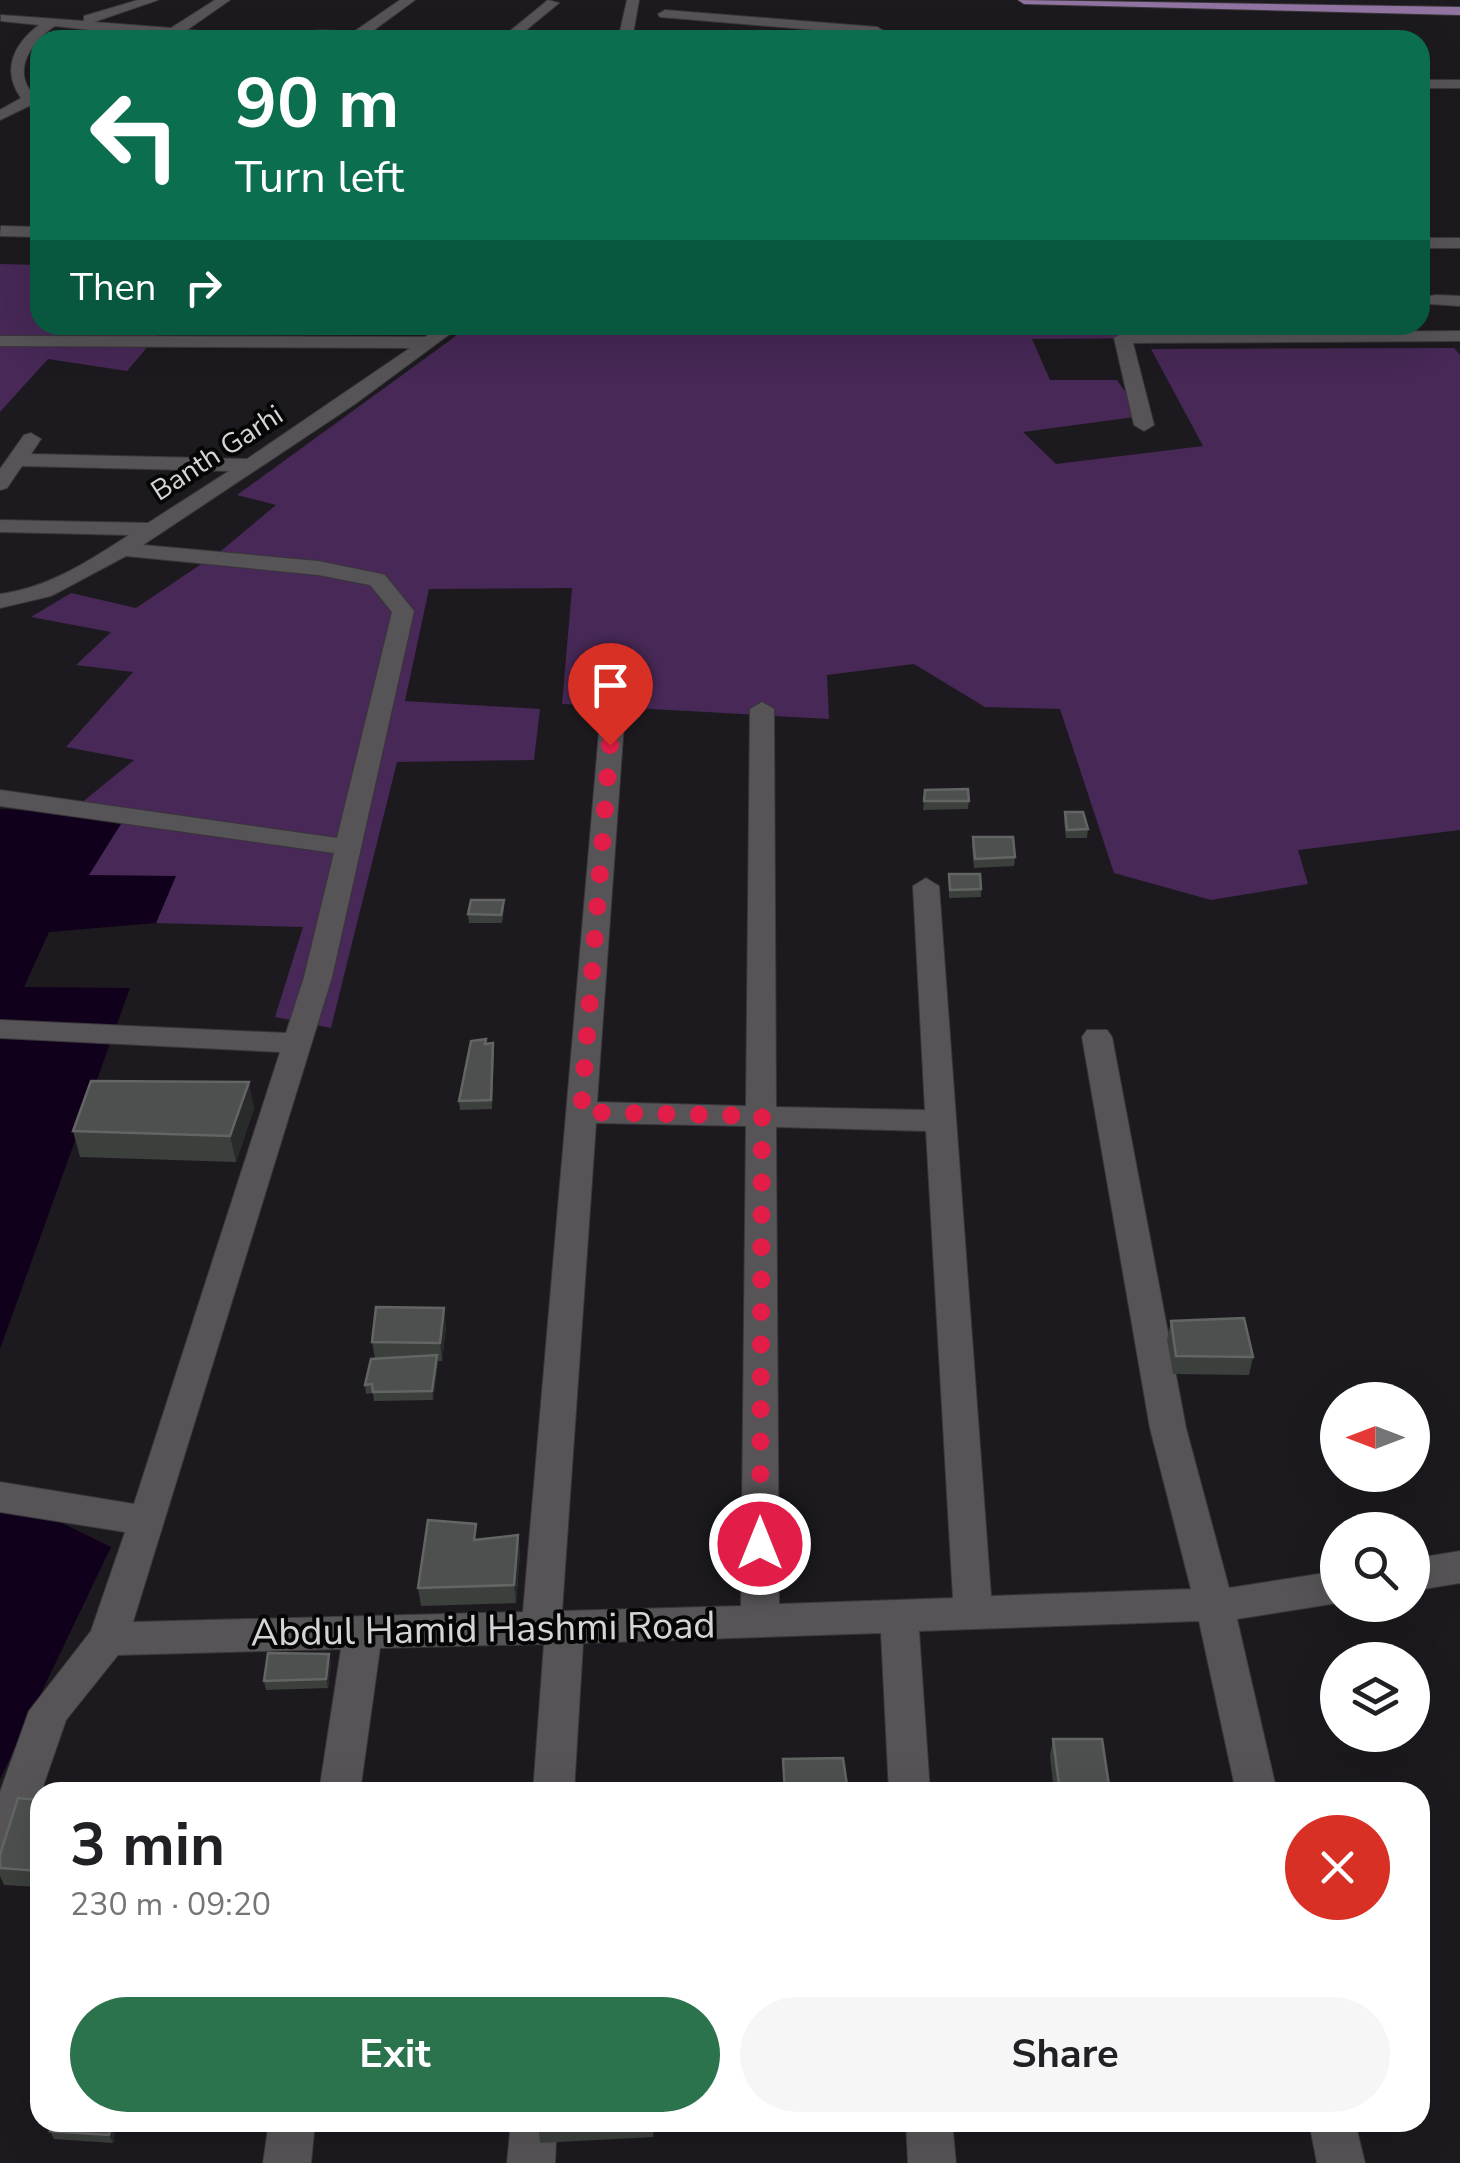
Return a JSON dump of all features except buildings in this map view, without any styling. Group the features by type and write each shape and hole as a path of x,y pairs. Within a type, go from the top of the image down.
{"main road":[{"path":"1024,0 1460,11"}],"street":[{"path":"77,24 152,0"},
{"path":"176,30 224,0"},
{"path":"372,30 409,0"},
{"path":"628,30 633,0"},
{"path":"519,30 553,3"},
{"path":"3,13 18,4"},
{"path":"3,13 122,30"},
{"path":"665,14 705,23 793,30"},
{"path":"40,30 53,22"},
{"path":"330,30 344,22"},
{"path":"30,37 6,52 11,80 30,101"},
{"path":"1430,84 1460,84"},
{"path":"0,93 30,101"},
{"path":"0,116 30,101"},
{"path":"1,231 30,232"},
{"path":"1430,243 1460,243"},
{"path":"1436,300 1460,301"},
{"name":"Banth Garhi","path":"0,601 17,600 86,571 252,465 439,335"},
{"path":"1144,424 1123,338 1460,336"},
{"path":"0,341 429,343"},
{"path":"0,484 31,439"},
{"path":"16,460 252,465"},
{"path":"0,526 152,530"},
{"path":"0,1850 48,1711 108,1639 147,1521 318,977 403,611 377,580 318,568 120,549"},
{"path":"554,1782 553,1628 581,1112 613,708"},
{"path":"760,1622 762,710"},
{"path":"0,798 348,847"},
{"path":"926,886 973,1613"},
{"path":"0,1029 298,1043"},
{"path":"1097,1038 1168,1428 1255,1782"},
{"path":"581,1112 941,1122"},
{"path":"0,1497 147,1521"},
{"path":"1430,1572 1460,1567"},
{"name":"Abdul Hamid Hashmi Road","path":"108,1639 760,1622 1214,1604 1320,1589"},
{"path":"900,1616 909,1782"},
{"path":"341,1782 363,1633"},
{"path":"286,2163 291,2132"},
{"path":"531,2163 533,2132"},
{"path":"930,2132 932,2163"},
{"path":"1334,2132 1341,2163"}],"shaded area":[{"path":"0,264 30,265 30,335 158,335 127,371 48,359 0,412"},
{"path":"457,335 1344,337 1032,339 1050,380 1117,380 1142,416 1023,432 1056,464 1203,446 1151,349 1454,348 1460,355 1460,830 1298,850 1308,884 1211,900 1114,873 1060,709 985,707 914,664 827,675 829,719 562,704 572,588 429,589 405,701 540,709 534,760 397,762 331,1028 275,1017 303,927 156,923 175,877 88,876 75,808 134,760 66,747 133,672 76,665 111,632 31,617 71,593 136,608 222,550 276,505 237,495"},
{"path":"0,809 126,816 89,875 176,876 156,923 49,932 24,987 130,988 0,1349"},
{"path":"0,1493 111,1547 0,1779"}],"route":[{"path":"610,745 581,1112 762,1116 760,1544"}]}
